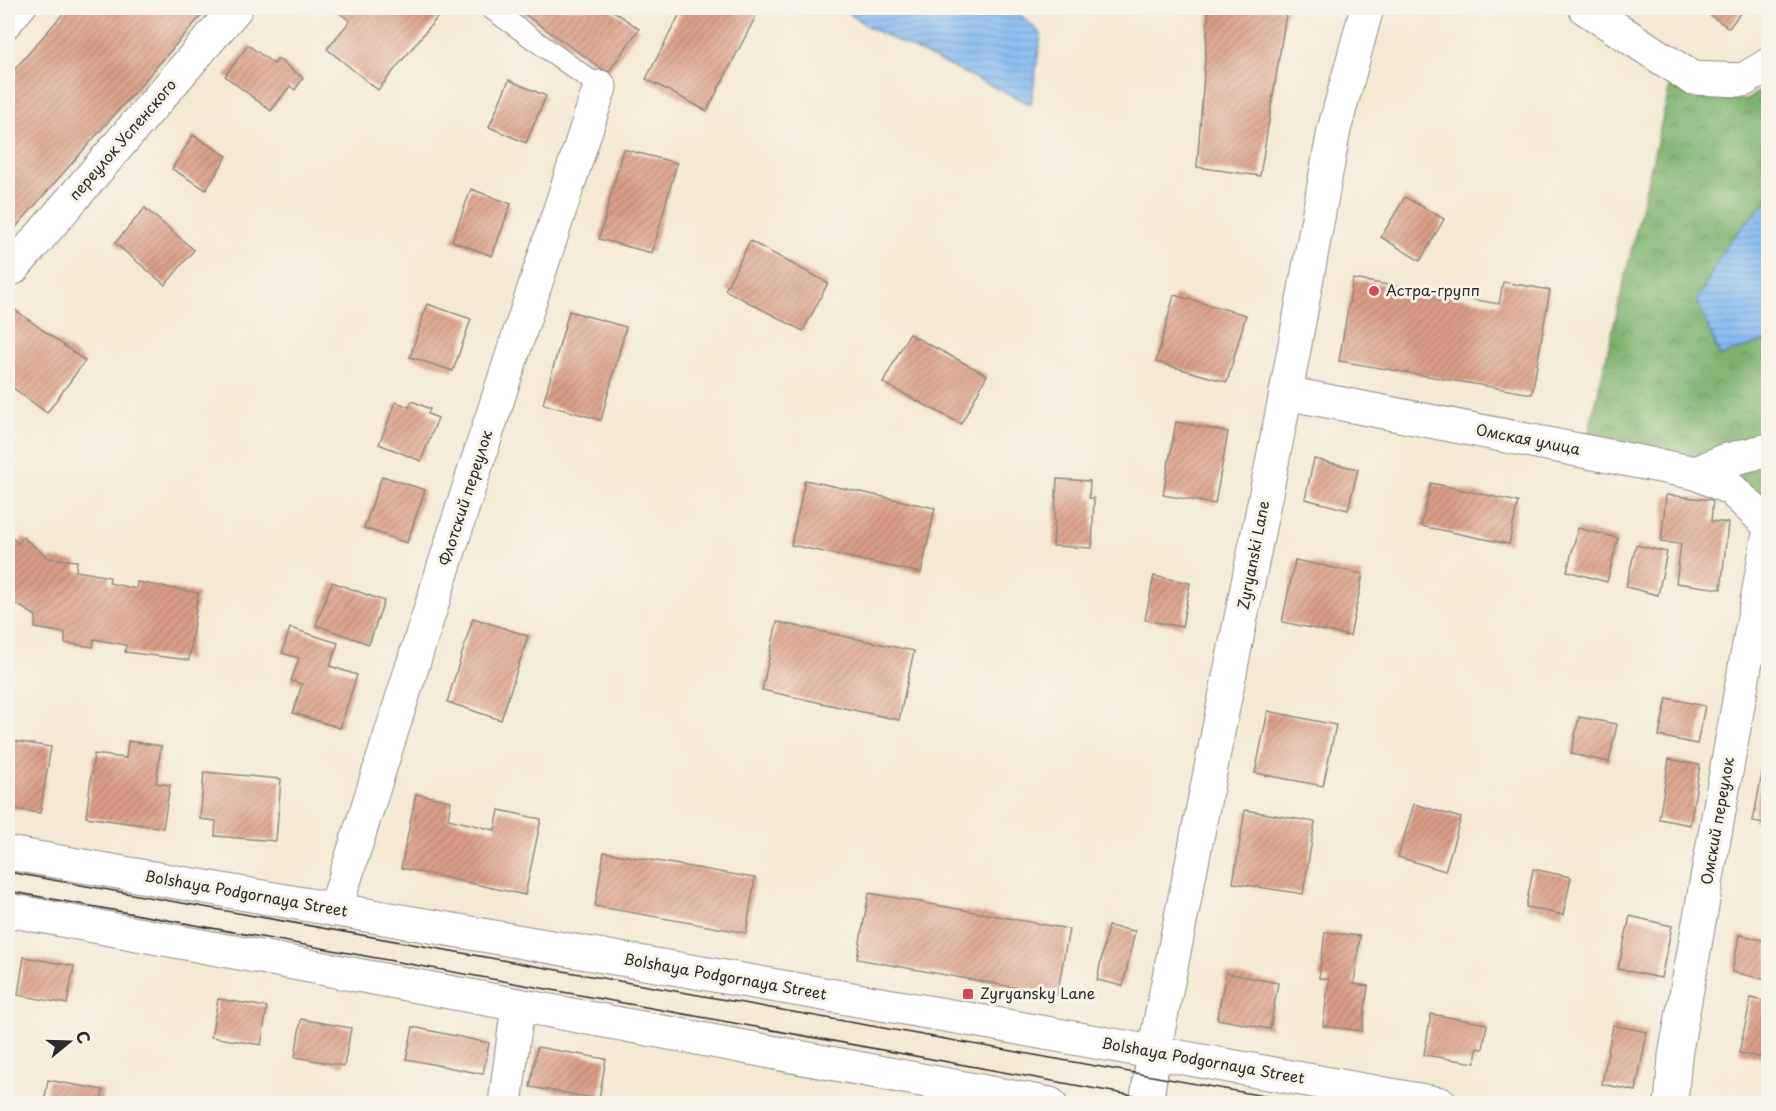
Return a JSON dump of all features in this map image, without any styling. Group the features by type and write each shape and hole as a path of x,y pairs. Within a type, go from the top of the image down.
{"street":[{"name":"переулок Успенского","path":"8,269 13,268 236,8"},
{"name":"Zyryanski Lane","path":"1146,1104 1154,1052 1286,393 1334,130 1367,8"},
{"path":"1585,8 1692,78 1743,80 1768,65"},
{"name":"Флотский переулок","path":"335,910 472,478 600,87"},
{"name":"Омская улица","path":"1286,393 1696,472"},
{"path":"1696,472 1723,461 1768,450"},
{"path":"1696,472 1731,489 1768,524"},
{"name":"Омский переулок","path":"1671,1104 1675,1056 1768,539"},
{"name":"Bolshaya Podgornaya Street","path":"8,853 1442,1104"},
{"path":"8,910 1050,1104"},
{"path":"505,1104 518,1005"}],"lane":[{"path":"8,29 26,8"},
{"path":"490,8 600,87"}],"green space":[{"path":"1670,86 1687,96 1746,100 1768,86 1768,199 1727,244 1720,356 1768,340 1768,442 1693,461 1587,440"},
{"path":"1768,459 1768,496 1756,494 1729,468"}],"water":[{"path":"843,8 1013,8 1041,34 1031,105 868,27"},
{"path":"1768,199 1768,340 1720,356 1697,301 1727,244"}],"building":[{"path":"68,8 208,8 8,236 8,77"},
{"path":"333,8 445,8 378,90 327,49 350,21"},
{"path":"516,8 609,8 639,29 608,73"},
{"path":"683,8 760,8 707,111 646,79"},
{"path":"1209,8 1287,8 1260,176 1197,167"},
{"path":"1700,8 1744,8 1729,28"},
{"path":"248,45 274,64 278,59 303,78 295,90 290,86 271,111 225,76"},
{"path":"509,80 546,96 526,143 489,127"},
{"path":"193,135 227,156 206,190 172,169"},
{"path":"623,149 677,163 652,253 599,239"},
{"path":"471,189 511,204 492,256 452,241"},
{"path":"1405,197 1444,219 1420,261 1381,237"},
{"path":"145,208 194,250 165,285 115,243"},
{"path":"750,241 828,283 803,331 725,290"},
{"path":"1353,279 1499,304 1503,282 1550,290 1532,394 1339,361"},
{"path":"1174,295 1246,315 1227,382 1156,362"},
{"path":"427,304 471,319 453,371 410,357"},
{"path":"14,309 85,361 47,413 8,384 8,318"},
{"path":"569,311 626,327 601,420 543,404"},
{"path":"909,334 987,375 961,424 883,383"},
{"path":"412,401 430,409 428,414 438,418 421,461 379,444 396,402 409,407"},
{"path":"1176,422 1228,432 1215,504 1163,495"},
{"path":"1314,459 1358,469 1348,510 1305,499"},
{"path":"382,476 425,490 407,543 364,528"},
{"path":"1057,479 1090,481 1089,498 1094,498 1092,548 1053,546"},
{"path":"805,480 935,508 921,573 791,545"},
{"path":"1431,483 1518,502 1509,544 1421,526"},
{"path":"1666,495 1713,500 1711,521 1728,523 1721,589 1676,583 1681,544 1661,542"},
{"path":"1578,528 1618,538 1607,582 1567,571"},
{"path":"8,533 18,544 23,537 48,558 77,561 76,571 110,577 109,583 136,589 137,582 198,593 189,660 125,652 126,645 94,639 93,647 65,643 65,633 35,628 36,616 10,600 8,603"},
{"path":"1636,545 1667,552 1658,595 1626,587"},
{"path":"1295,560 1363,574 1350,636 1282,622"},
{"path":"1154,576 1190,583 1182,627 1145,620"},
{"path":"332,582 384,601 369,644 316,625"},
{"path":"473,618 528,636 501,720 447,702"},
{"path":"777,622 914,651 899,720 762,690"},
{"path":"290,628 338,643 330,666 357,675 340,728 293,713 302,684 291,681 299,658 282,653"},
{"path":"1667,698 1705,706 1697,744 1659,736"},
{"path":"1268,711 1336,725 1323,786 1255,773"},
{"path":"1579,717 1617,724 1609,762 1571,754"},
{"path":"8,740 51,747 40,813 8,808"},
{"path":"128,741 161,746 156,783 170,785 163,828 86,817 94,754 126,758"},
{"path":"1765,758 1768,759 1768,824 1753,821"},
{"path":"1669,759 1700,765 1690,825 1659,819"},
{"path":"204,772 281,779 276,841 215,836 216,821 200,819"},
{"path":"416,794 451,801 448,819 495,830 499,810 541,819 525,895 401,868"},
{"path":"1414,804 1461,818 1445,871 1398,857"},
{"path":"1245,810 1315,822 1303,894 1233,883"},
{"path":"604,852 755,878 746,933 595,906"},
{"path":"1533,869 1571,877 1563,915 1526,907"},
{"path":"869,893 1069,929 1057,995 857,959"},
{"path":"1630,916 1672,926 1661,978 1618,969"},
{"path":"1108,926 1135,931 1123,986 1097,980"},
{"path":"1325,932 1360,936 1354,984 1368,986 1362,1031 1323,1026 1329,979 1319,978"},
{"path":"1739,935 1768,941 1768,980 1732,972"},
{"path":"24,957 74,966 67,1004 18,995"},
{"path":"1226,973 1278,983 1270,1029 1217,1019"},
{"path":"1751,998 1768,1002 1768,1059 1739,1053"},
{"path":"218,999 267,1007 261,1045 211,1037"},
{"path":"1431,1014 1487,1024 1483,1049 1477,1048 1475,1063 1424,1055"},
{"path":"301,1019 351,1028 344,1066 295,1057"},
{"path":"1613,1025 1647,1032 1636,1091 1602,1084"},
{"path":"413,1027 489,1043 483,1074 406,1059"},
{"path":"537,1047 606,1059 599,1099 530,1087"},
{"path":"48,1080 103,1090 101,1104 44,1104"}],"tram line":[{"path":"8,872 1309,1104"},
{"path":"8,891 1179,1104"}],"place":[{"name":"Астра-групп","path":"1374,291"},
{"name":"Zyryansky Lane","path":"968,994"}]}
